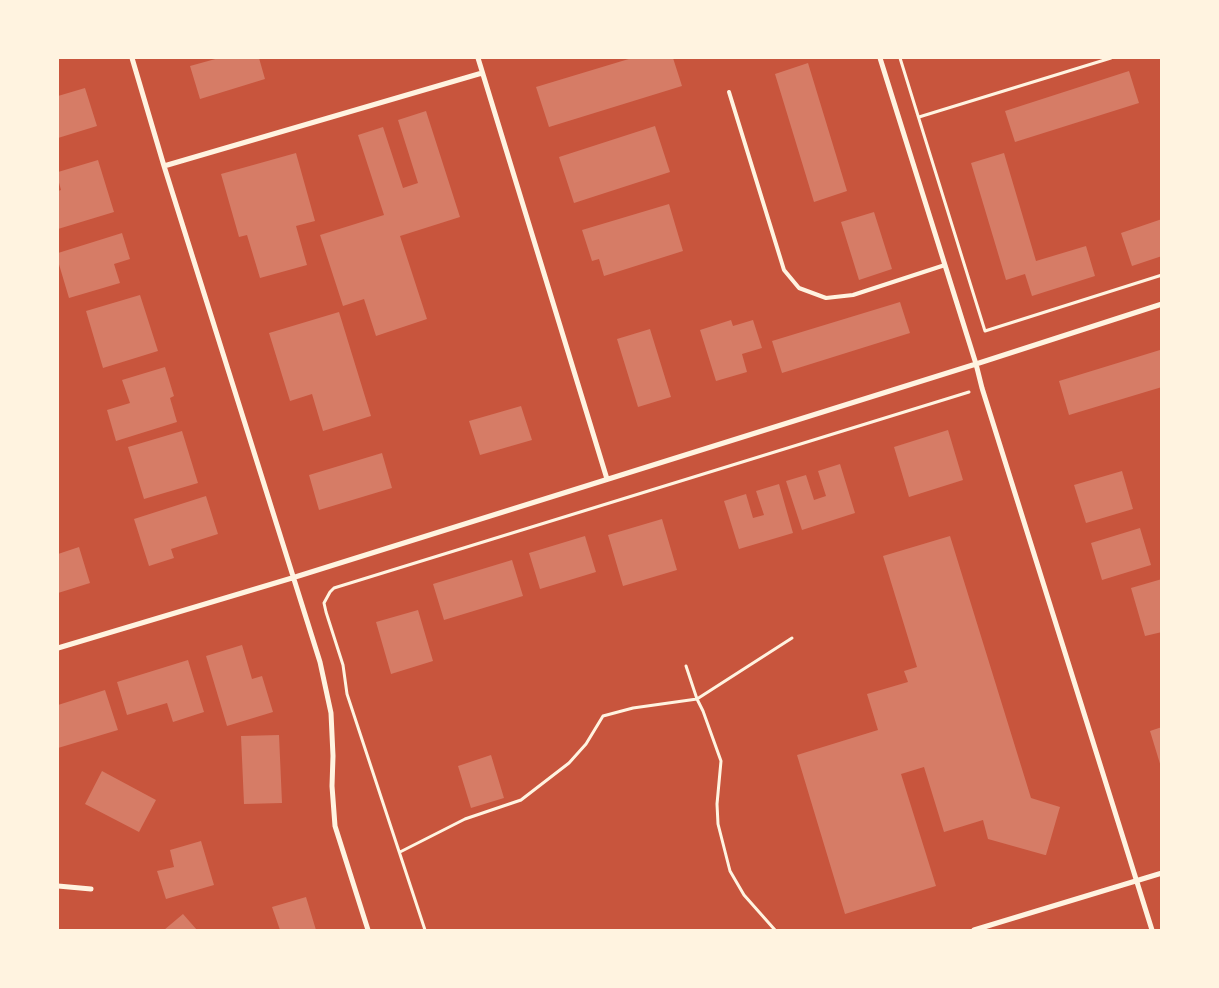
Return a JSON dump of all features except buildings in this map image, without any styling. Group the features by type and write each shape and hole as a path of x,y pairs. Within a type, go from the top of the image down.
{"street":[{"path":"132,58 292,578 320,662 331,713 332,786 335,826 368,930"},
{"path":"478,58 607,479"},
{"path":"880,58 1152,930"},
{"path":"164,166 482,73"},
{"path":"58,648 292,578 1162,304"},
{"path":"974,930 1162,873"},
{"path":"58,886 91,889"}],"lane":[{"path":"729,92 784,270 799,288 826,298 853,295 945,265"}],"path":[{"path":"900,58 985,331 1162,275"},
{"path":"919,117 1111,58"},
{"path":"425,930 347,694 343,665 324,603 334,588 982,388"},
{"path":"400,852 465,819 521,800 569,763 586,744 604,716 633,708 697,699 792,638"},
{"path":"686,666 721,761 717,804 718,824 730,871 744,895 775,930"}]}
